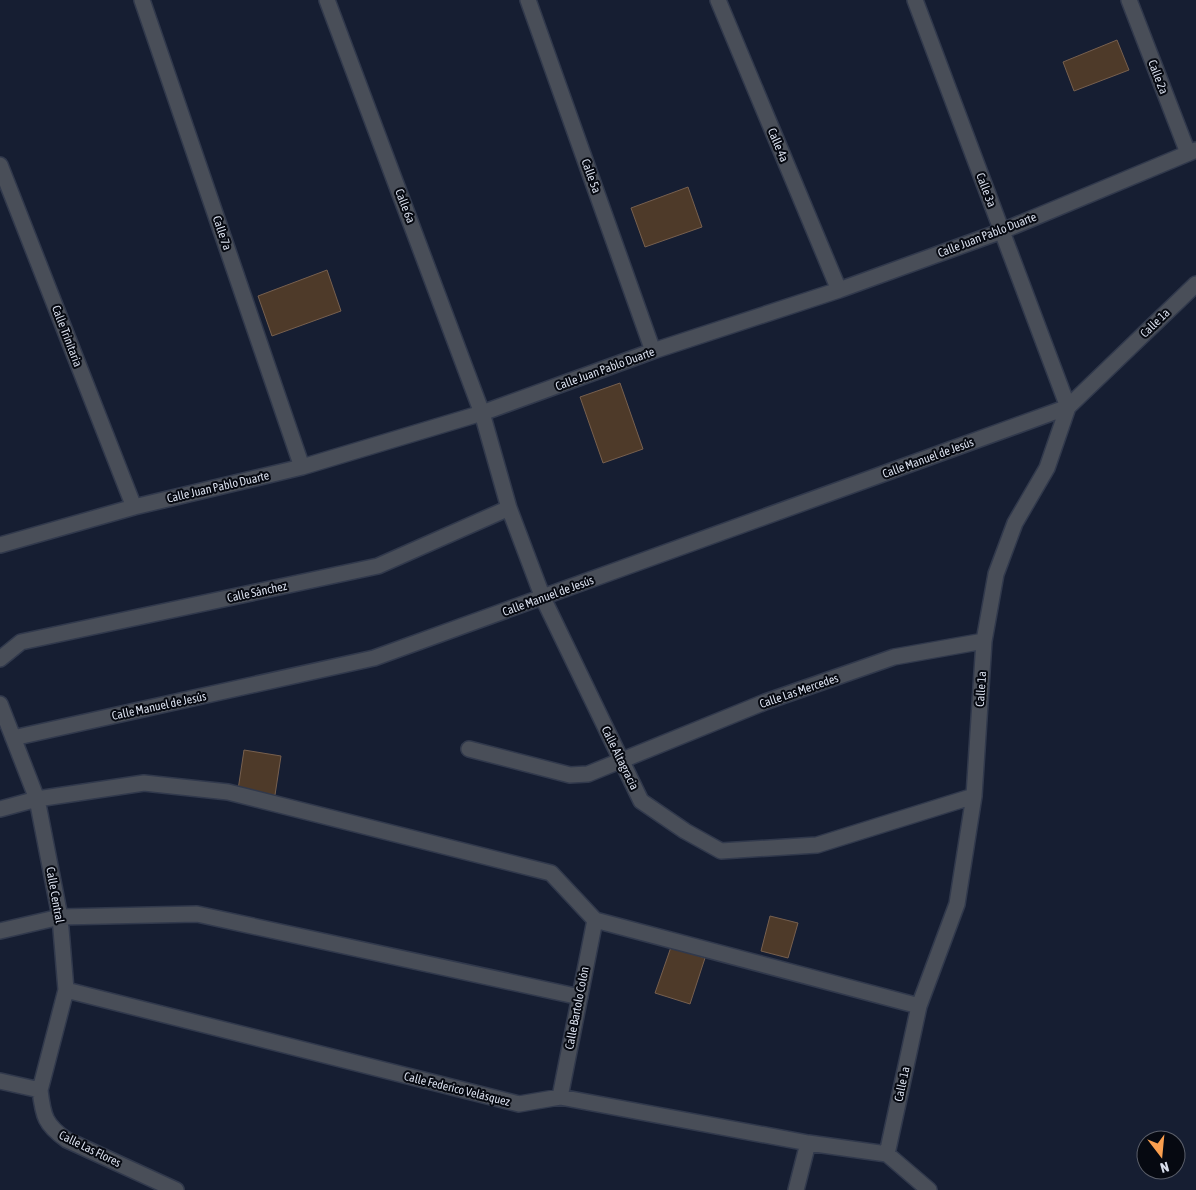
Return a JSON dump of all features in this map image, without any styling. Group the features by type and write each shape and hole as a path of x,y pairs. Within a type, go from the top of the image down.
{"street":[{"name":"Calle 7a","path":"142,0 302,467"},
{"name":"Calle 6a","path":"327,0 482,413"},
{"name":"Calle 5a","path":"528,0 653,351"},
{"name":"Calle 4a","path":"718,0 839,290"},
{"name":"Calle 3a","path":"914,0 1068,407"},
{"name":"Calle 2a","path":"1129,0 1192,151"},
{"name":"Calle Juan Pablo Duarte","path":"0,545 134,507 302,467 482,413 653,351 839,290 1002,231 1192,151"},
{"name":"Calle Trinitaria","path":"0,165 134,507"},
{"name":"Calle 1a","path":"887,1154 919,1006 958,904 974,796 984,641 996,574 1015,523 1047,468 1068,407 1196,284"},
{"name":"Calle Manuel de Jesús","path":"14,738 374,658 1068,407"},
{"name":"Calle Altagracia","path":"482,413 509,508 543,598 641,801 685,831 721,851 817,845 974,796"},
{"name":"Calle Sánchez","path":"0,659 21,642 378,566 509,508"},
{"name":"Calle Las Mercedes","path":"469,749 570,775 588,774 765,702 894,657 984,641"},
{"name":"Calle Central","path":"0,704 37,799 60,917 66,990 40,1090"},
{"path":"0,809 37,799 144,783 228,792 551,873 595,920 919,1006"},
{"path":"0,931 60,917 197,914 580,997"},
{"name":"Calle Bartolo Colón","path":"560,1097 595,920"},
{"name":"Calle Federico Velásquez","path":"66,990 519,1104 560,1097 808,1143 887,1154"},
{"path":"0,1081 40,1090"},
{"name":"Calle Las Flores","path":"40,1090 43,1115 54,1131 67,1140 176,1190"},
{"path":"796,1190 808,1143"},
{"path":"887,1154 929,1190"}],"building":[{"path":"1117,40 1129,70 1074,91 1063,62"},
{"path":"688,187 702,227 645,247 631,208"},
{"path":"327,270 341,311 272,336 258,296"},
{"path":"620,383 643,449 603,463 580,397"},
{"path":"244,750 281,756 275,795 238,790"},
{"path":"770,916 798,923 788,958 761,951"},
{"path":"671,947 705,958 690,1004 655,993"}]}
